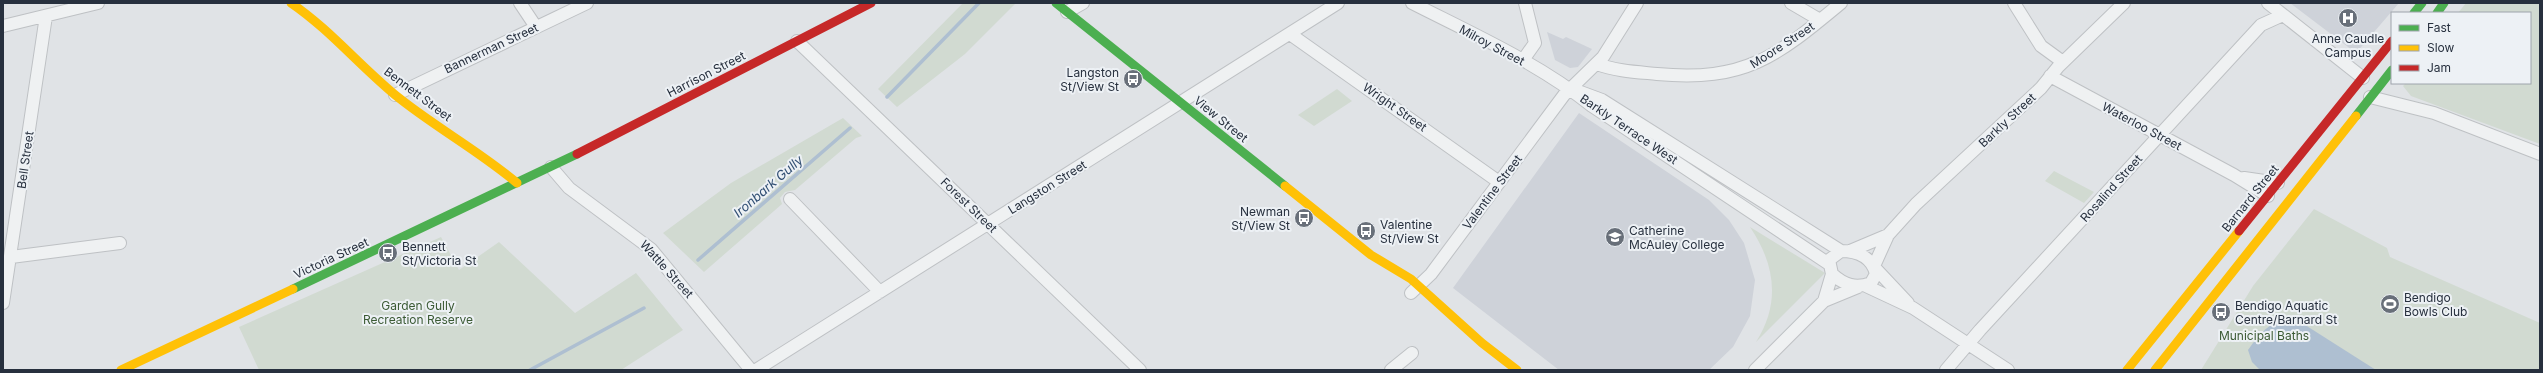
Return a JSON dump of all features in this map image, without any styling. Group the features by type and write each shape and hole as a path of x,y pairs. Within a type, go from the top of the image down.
{"street":[{"path":"3,26 98,3"},
{"name":"Bennett Street","path":"291,3 321,26 395,95 490,160 516,183"},
{"path":"520,3 536,27"},
{"name":"Bannerman Street","path":"395,95 587,3"},
{"name":"View Street","path":"1056,3 1371,255 1388,263 1409,288"},
{"path":"1067,12 1083,3"},
{"name":"Langston Street","path":"756,370 1182,103 1338,3"},
{"name":"Milroy Street","path":"1412,3 1523,60 1572,89"},
{"path":"1523,60 1535,43 1525,3"},
{"name":"Valentine Street","path":"1409,288 1431,274 1572,89 1597,64 1637,3"},
{"path":"1791,3 1820,20"},
{"name":"Moore Street","path":"1597,64 1612,69 1676,76 1716,75 1732,72 1759,62 1820,20 1841,3"},
{"path":"2014,3 2041,46 2063,62"},
{"name":"Barkly Street","path":"1875,268 1888,235 1916,204 1996,131 2063,62 2124,3"},
{"path":"2268,3 2336,55 2363,78"},
{"path":"2415,12 2422,3"},
{"path":"2438,12 2444,3"},
{"name":"Harrison Street","path":"551,167 797,41 865,4"},
{"name":"Rosalind Street","path":"1946,370 1968,344 2261,25 2283,14"},
{"name":"Bell Street","path":"3,303 46,16"},
{"name":"Wright Street","path":"1290,34 1500,182"},
{"name":"Forest Street","path":"797,41 1140,370"},
{"name":"Barnard Street","path":"2126,370 2268,196 2391,41"},
{"path":"2336,55 2352,63 2373,65"},
{"path":"2154,369 2391,71"},
{"name":"Waterloo Street","path":"2050,76 2234,175 2268,196"},
{"name":"Barkly Terrace West","path":"1572,89 1602,100 1846,251"},
{"name":"Barkly Terrace West","path":"1572,89 1592,106 1694,172 1830,269"},
{"path":"2318,133 2350,107 2366,89 2392,100 2419,108 2540,154"},
{"path":"2268,196 2273,199 2279,198 2312,160 2330,148"},
{"name":"Victoria Street","path":"121,370 551,167"},
{"name":"Wattle Street","path":"551,167 569,188 651,249 751,370"},
{"name":"Waterloo Street","path":"2234,175 2252,181 2278,183"},
{"path":"790,199 880,292"},
{"name":"Barkly Street","path":"1846,251 1888,235"},
{"path":"11,257 120,244"},
{"path":"1824,301 1832,256 1846,251 1864,256 1913,308"},
{"name":"View Street","path":"1371,255 1378,266 1409,288 1450,323 1472,335 1517,370"},
{"path":"1755,370 1824,301 1862,286 1875,279 1875,268"},
{"path":"1830,269 1843,283 1862,286 1913,308 2008,370"},
{"path":"2148,344 2165,333 2207,288 2219,288"},
{"path":"1391,370 1412,353"}],"shaded area":[{"name":"Anne Caudle Campus","path":"2290,3 2399,3 2356,53"},
{"path":"1547,32 1563,39 1566,37 1592,49 1578,67 1570,68 1555,60"},
{"name":"Catherine McAuley College","path":"1579,113 1709,200 1729,220 1744,243 1755,280 1750,316 1733,347 1709,370 1559,370 1453,288"}],"green space":[{"path":"963,3 1016,3 965,54 897,107 878,89"},
{"path":"2466,3 2540,3 2540,144 2411,96 2403,86 2405,84 2531,84 2531,12 2459,12"},
{"path":"1337,89 1352,101 1314,126 1298,115"},
{"path":"843,118 862,136 856,138 795,190 785,192 780,198 782,204 704,272 663,233 731,183"},
{"path":"2054,171 2094,192 2084,203 2045,181"},
{"name":"Bendigo Bowls Club","path":"2314,209 2387,248 2390,257 2540,323 2540,370 2201,370 2253,286"},
{"path":"1750,227 1825,273 1756,342 1769,313 1772,298 1772,284 1765,255"},
{"name":"Garden Gully Recreation Reserve","path":"441,237 459,270 499,242 575,313 636,273 683,330 621,370 259,370 239,327"}],"water":[{"path":"2291,316 2376,370 2260,370 2252,362 2248,350 2266,328 2284,318"}],"waterway":[{"name":"Ironbark Gully","path":"887,97 979,3"},
{"name":"Ironbark Gully","path":"698,260 850,128"},
{"name":"Ironbark Gully","path":"530,370 644,308"}],"traffic: fast":[{"path":"1056,3 1285,186"},
{"path":"2415,12 2422,3"},
{"path":"2438,12 2444,3"},
{"path":"2356,116 2391,71"},
{"path":"293,289 577,154"}],"traffic: slow":[{"path":"291,3 332,35 381,83 409,106 472,148 517,183"},
{"path":"2155,370 2356,116"},
{"path":"1285,186 1371,255 1411,279 1482,343 1517,370"},
{"path":"2127,370 2239,231"},
{"path":"121,370 293,289"}],"traffic: jam":[{"path":"577,154 871,3"},
{"path":"2239,231 2391,42"}],"place":[{"name":"Anne Caudle Campus","path":"2348,18"},
{"name":"Langston St/View St","path":"1133,79"},
{"name":"Newman St/View St","path":"1304,218"},
{"name":"Valentine St/View St","path":"1366,231"},
{"name":"Catherine McAuley College","path":"1615,237"},
{"name":"Bennett St/Victoria St","path":"388,253"},
{"name":"Bendigo Bowls Club","path":"2390,304"},
{"name":"Bendigo Aquatic Centre/Barnard St","path":"2221,312"}],"park label":[{"name":"Municipal Baths","path":"2264,335"}]}
